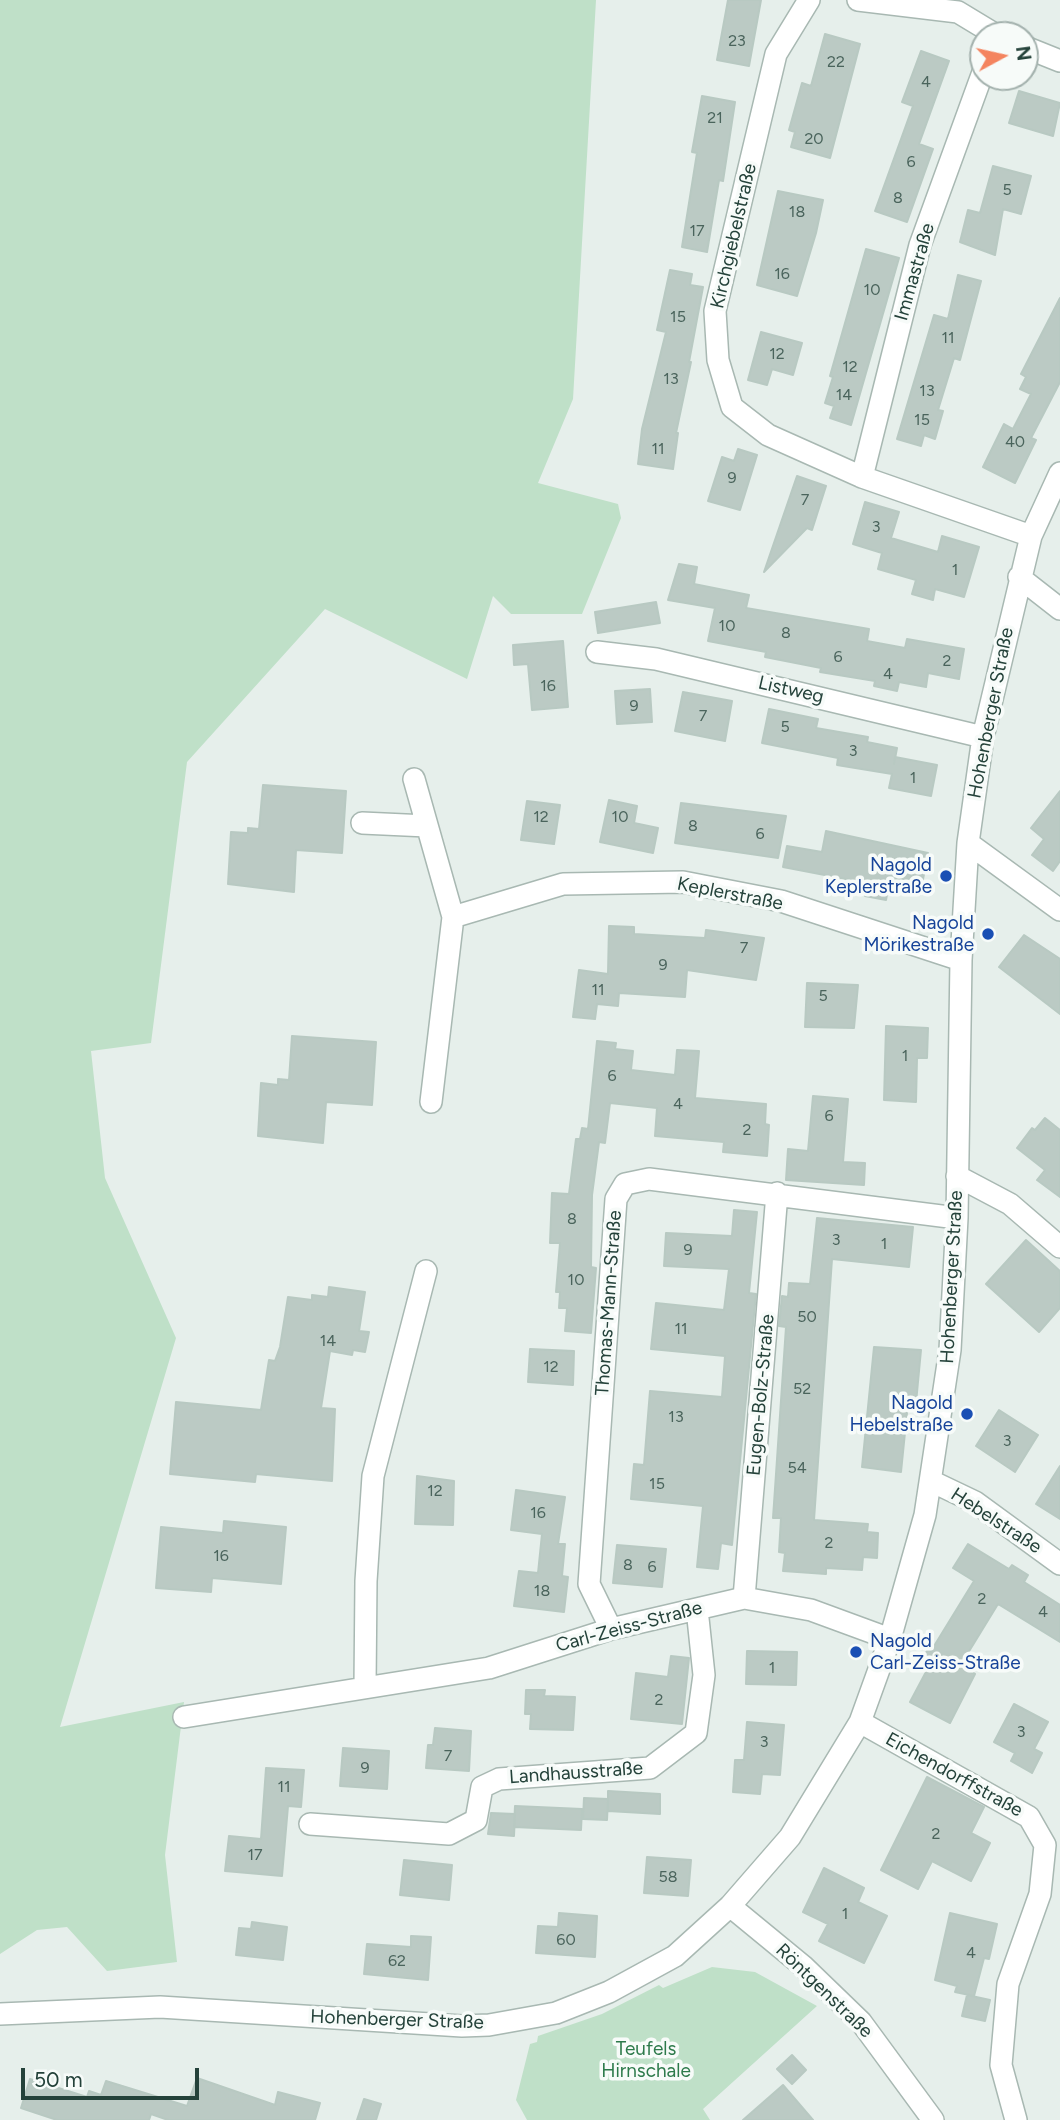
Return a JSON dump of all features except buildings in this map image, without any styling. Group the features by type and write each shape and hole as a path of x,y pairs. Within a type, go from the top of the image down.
{"street":[{"name":"Kirchgiebelstraße","path":"809,0 776,54 715,311 718,360 732,407 768,435 862,477 1031,536"},
{"path":"858,0 958,6 978,21"},
{"path":"1039,53 1060,61"},
{"name":"Immastraße","path":"862,477 920,245 976,91"},
{"name":"Hohenberger Straße","path":"0,2014 160,2007 462,2026 489,2025 556,2013 609,1992 676,1956 730,1906 790,1837 860,1722 890,1639 931,1481 953,1317 961,960 968,844 983,737 1019,577 1031,536 1060,473"},
{"path":"1019,577 1060,609"},
{"name":"Listweg","path":"597,652 656,659 983,737"},
{"path":"414,779 453,916 431,1102"},
{"path":"362,823 428,826"},
{"path":"968,844 1060,910"},
{"name":"Keplerstraße","path":"453,916 563,884 683,882 781,901 961,960"},
{"path":"957,1176 1010,1204 1060,1247"},
{"name":"Thomas-Mann-Straße","path":"611,1629 589,1584 616,1199 625,1184 649,1179 777,1193 957,1218"},
{"name":"Eugen-Bolz-Straße","path":"744,1598 777,1193"},
{"path":"365,1686 366,1581 373,1476 426,1271"},
{"name":"Hebelstraße","path":"931,1481 975,1502 1060,1564"},
{"name":"Carl-Zeiss-Straße","path":"184,1717 489,1668 611,1629 744,1598 811,1610 890,1639"},
{"name":"Landhausstraße","path":"310,1824 449,1834 476,1820 482,1787 499,1779 650,1768 696,1733 704,1675 697,1609"},
{"name":"Eichendorffstraße","path":"860,1722 1029,1817 1045,1845 1040,1894 1008,1983 1002,2065 1016,2120"},
{"name":"Röntgenstraße","path":"730,1906 803,1966 861,2022 933,2120"}],"green space":[{"path":"0,0 596,0 573,399 538,483 618,504 621,518 582,614 511,614 493,596 467,679 325,609 187,762 151,1043 91,1051 105,1178 176,1338 60,1727 184,1702 165,1855 177,1962 107,1971 67,1927 37,1930 0,1954"},
{"name":"Teufels Hirnschale","path":"712,1967 755,1972 817,2006 703,2109 710,2120 527,2120 516,2100 530,2044 537,2042 538,2036 602,2014 659,1985 663,1988"}],"place":[{"name":"Nagold Keplerstraße","path":"946,876"},
{"name":"Nagold Mörikestraße","path":"988,934"},
{"name":"Nagold Hebelstraße","path":"967,1414"},
{"name":"Nagold Carl-Zeiss-Straße","path":"856,1652"}]}
